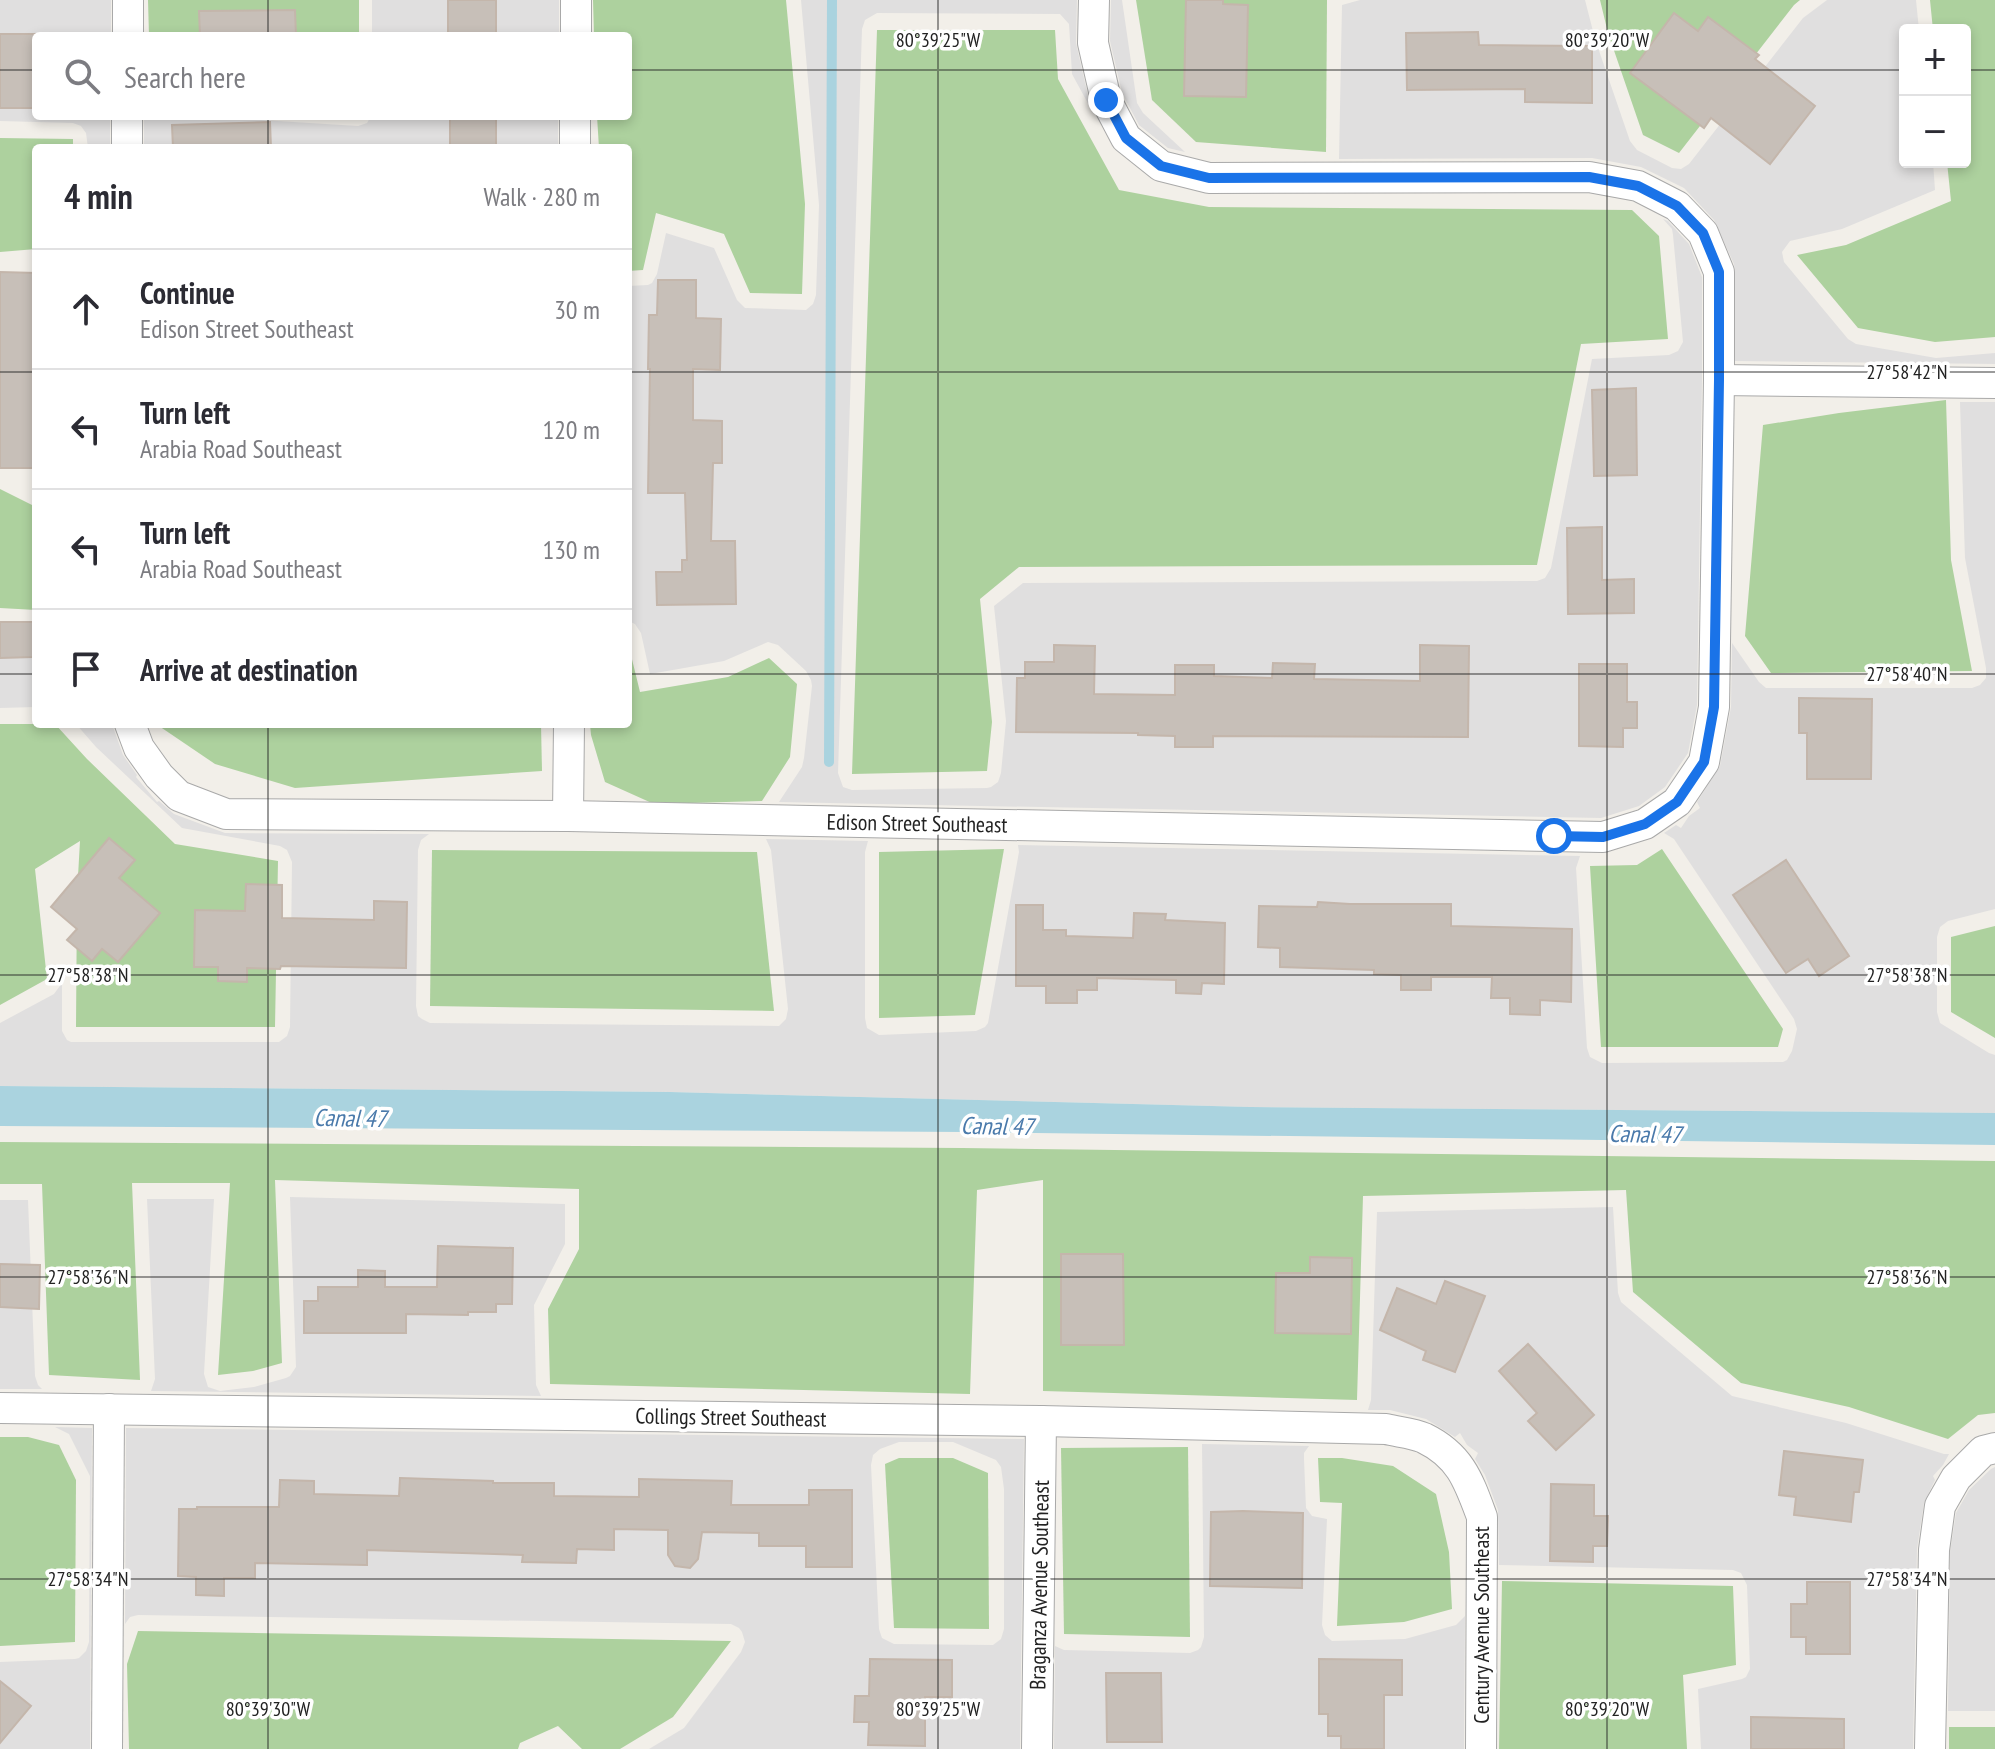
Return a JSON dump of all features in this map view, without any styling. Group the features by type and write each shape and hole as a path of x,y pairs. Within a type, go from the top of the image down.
{"street":[{"path":"128,0 128,32"},
{"path":"576,0 576,32"},
{"path":"1094,0 1093,43 1106,100 1126,138 1161,166 1209,178 1589,177 1638,186 1677,206 1703,233 1719,272 1719,380 1995,383"},
{"path":"127,120 127,144"},
{"path":"575,120 575,144"},
{"name":"Edison Street Southeast","path":"132,728 139,748 159,776 179,796 226,814 568,816 1603,837 1645,824 1677,802 1704,762 1714,707 1719,380"},
{"path":"568,816 569,728"},
{"name":"Collings Street Southeast","path":"0,1408 1041,1421 1386,1429 1423,1438 1455,1459"},
{"path":"107,1749 109,1409"},
{"name":"Braganza Avenue Southeast","path":"1037,1749 1041,1421"},
{"path":"1930,1749 1934,1550 1940,1506 1956,1478 1983,1451 1995,1448"},
{"name":"Century Avenue Southeast","path":"1455,1459 1469,1483 1482,1517 1481,1749"}],"shaded area":[{"path":"0,0 111,0 111,32 32,32 32,120 110,120 110,144 87,144 86,133 81,126 73,123 0,121"},
{"path":"372,0 559,0 559,32 372,32"},
{"path":"801,0 1077,0 1076,43 1091,109 1072,74 1069,24 1060,14 877,13 865,20 862,29 838,773 843,787 852,790 987,788 998,782 1006,721 994,606 1023,583 1537,581 1545,578 1551,568 1592,359 1669,355 1678,351 1683,342 1673,235 1663,219 1689,244 1702,277 1697,705 1688,753 1665,787 1639,806 1601,818 779,802 802,767 804,758 812,686 806,671 778,645 768,642 724,661 650,674 641,633 632,623 632,286 652,283 666,233 714,248 737,300 745,308 806,310 813,304 816,295 819,205"},
{"path":"1111,0 1122,0 1137,103 1143,113 1185,152 1168,148 1139,125 1122,93 1110,41"},
{"path":"1360,0 1585,0 1630,141 1637,150 1672,168 1681,169 1689,164 1803,18 1827,0 1916,0 1918,24 1899,24 1899,168 1933,168 1935,190 1842,229 1790,241 1782,252 1784,262 1848,339 1856,344 1936,358 1995,353 1995,364 1735,361 1734,264 1714,220 1684,188 1641,167 1592,158 1339,159 1342,5"},
{"path":"144,120 261,120 358,126 369,120 558,120 558,144 144,144"},
{"path":"1960,402 1995,402 1995,909 1948,921 1940,927 1937,937 1937,1012 1940,1023 1995,1055 1995,1113 1251,1107 670,1092 0,1086 0,1023 54,994 62,983 62,1031 71,1042 279,1042 287,1036 290,1027 292,862 287,850 280,846 182,828 79,728 113,728 123,755 157,802 174,814 225,833 429,834 421,840 418,850 416,1006 418,1016 430,1023 779,1026 786,1019 788,1009 771,850 766,839 868,841 865,852 865,1018 867,1028 879,1035 976,1031 988,1023 1018,845 1580,856 1576,868 1590,1057 1602,1063 1783,1062 1792,1051 1797,1029 1794,1019 1674,839 1664,833 1676,825 1681,828 1689,816 1700,808 1697,802 1720,766 1731,707 1732,643 1766,688 1972,688 1986,678 1986,668 1965,558"},
{"path":"0,625 32,626 32,707 0,708"},
{"path":"290,1197 565,1204 565,1244 534,1305 536,1385 541,1396 151,1391 155,1379 147,1199 214,1199 204,1374 208,1387 220,1391 254,1387 286,1378 296,1367"},
{"path":"0,1200 28,1200 35,1376 42,1389 0,1389"},
{"path":"1613,1207 1621,1302 1732,1396 1846,1423 1949,1454 1933,1476 1935,1480 1924,1503 1917,1549 1913,1749 1701,1749 1698,1689 1742,1679 1750,1669 1747,1585 1741,1573 1733,1570 1499,1565 1498,1510 1485,1475 1475,1459 1478,1453 1467,1445 1460,1433 1455,1437 1426,1419 1390,1410 1368,1410 1371,1400 1377,1212"},
{"path":"55,1427 92,1428 90,1749 0,1749 0,1662 75,1659 86,1651 89,1642 90,1476 69,1434"},
{"path":"126,1428 1024,1439 1020,1749 649,1749 684,1728 741,1652 745,1642 742,1632 731,1624 138,1615 130,1617 125,1624","holes":["899,1442 953,1442 996,1460 1001,1467 1004,1489 1004,1629 1001,1639 993,1645 894,1644 882,1638 879,1629 873,1455"]},
{"path":"1202,1444 1309,1446 1304,1453 1306,1508 1312,1516 1327,1519 1322,1625 1325,1635 1332,1641 1405,1639 1456,1625 1465,1616 1464,1749 1054,1749 1055,1646 1064,1650 1190,1653 1201,1647 1204,1637"},
{"path":"1995,1467 1995,1711 1948,1711 1950,1552 1956,1513 1969,1490"}],"green space":[{"path":"148,0 359,0 359,32 149,32"},
{"path":"593,0 786,0 805,204 802,294 750,293 724,234 656,213 643,270 632,271 632,144 599,144 597,120 632,120 632,32 594,32"},
{"path":"1136,0 1327,0 1326,152 1196,142 1152,100"},
{"path":"1600,0 1800,0 1679,153 1643,135"},
{"path":"1930,0 1995,0 1995,337 1935,342 1858,328 1797,255 1846,245 1951,201 1948,168 1971,168 1971,24 1932,24"},
{"path":"877,30 1055,30 1058,79 1119,190 1209,207 1632,210 1659,236 1668,339 1581,344 1537,565 1019,567 980,599 992,722 987,771 852,774"},
{"path":"0,138 73,139 73,144 32,144 32,249 0,252"},
{"path":"1946,400 1951,560 1972,671 1771,673 1745,636 1763,425"},
{"path":"0,489 32,505 32,610 0,608"},
{"path":"769,658 797,684 790,757 762,801 654,804 605,782 590,728 632,728 632,659 640,692 728,677"},
{"path":"0,724 59,728 175,844 278,861 275,1027 76,1027 80,841 35,869 47,979 0,1005"},
{"path":"162,728 541,728 542,771 295,788 215,764"},
{"path":"1004,849 975,1015 879,1018 879,852"},
{"path":"1662,849 1783,1029 1778,1047 1601,1047 1590,866 1637,865"},
{"path":"432,850 757,852 774,1011 430,1006"},
{"path":"1995,926 1995,1038 1951,1012 1951,937"},
{"path":"0,1142 962,1148 1995,1161 1995,1413 1978,1415 1948,1439 1849,1407 1741,1383 1633,1292 1626,1190 1363,1196 1357,1400 1043,1391 1043,1180 977,1190 970,1394 550,1384 548,1309 579,1249 579,1189 275,1180 282,1363 253,1371 218,1375 230,1183 132,1183 140,1380 49,1375 42,1184 0,1184"},
{"path":"0,1437 28,1437 59,1445 76,1480 75,1642 0,1646"},
{"path":"1188,1447 1190,1637 1064,1634 1061,1448"},
{"path":"899,1458 953,1458 988,1473 989,1629 894,1628 885,1464"},
{"path":"1318,1458 1342,1458 1393,1466 1436,1494 1449,1552 1452,1609 1404,1622 1337,1626 1342,1503 1320,1502"},
{"path":"1502,1581 1733,1586 1736,1665 1683,1675 1687,1749 1499,1749"},
{"path":"138,1631 731,1641 673,1717 620,1749 582,1749 558,1726 520,1743 518,1749 129,1749 127,1664"},
{"path":"1949,1727 1995,1727 1995,1749 1949,1749"}],"water":[{"name":"Canal 47","path":"0,1086 670,1092 1251,1107 1995,1113 1995,1145 963,1132 0,1126"}],"building":[{"path":"448,0 496,0 496,32 448,32"},
{"path":"1186,0 1223,0 1223,4 1248,5 1246,97 1184,96"},
{"path":"295,10 296,32 200,32 199,11"},
{"path":"1674,13 1698,31 1708,17 1759,55 1755,59 1815,106 1770,164 1711,118 1704,128 1630,73"},
{"path":"1478,32 1479,45 1592,46 1592,103 1525,102 1525,89 1407,90 1406,33"},
{"path":"0,34 32,34 32,108 0,108"},
{"path":"450,120 496,120 496,144 450,144"},
{"path":"270,122 271,144 173,144 172,125"},
{"path":"0,272 32,273 32,468 0,468"},
{"path":"658,280 696,280 696,318 721,319 720,370 693,369 693,420 722,421 722,463 713,463 711,541 735,541 736,604 657,605 656,572 682,572 682,560 687,560 685,493 648,493 649,315 657,315"},
{"path":"1636,388 1637,475 1594,476 1592,390"},
{"path":"1602,527 1602,580 1634,579 1634,613 1568,614 1567,528"},
{"path":"0,622 32,622 32,657 0,658"},
{"path":"1054,645 1095,646 1094,694 1175,695 1175,665 1214,665 1214,676 1272,678 1273,663 1315,664 1314,679 1420,681 1420,645 1469,646 1468,737 1213,736 1213,747 1175,747 1175,736 1016,732 1017,678 1025,678 1025,662 1054,662"},
{"path":"1579,664 1627,664 1627,702 1637,702 1637,728 1623,728 1623,747 1579,746"},
{"path":"1799,698 1872,699 1871,779 1807,779 1807,733 1799,733"},
{"path":"109,838 135,860 119,878 160,913 118,962 102,949 92,961 67,940 77,929 51,907"},
{"path":"1786,860 1849,956 1819,976 1808,959 1786,973 1733,895"},
{"path":"246,884 282,885 282,918 374,920 374,901 407,902 406,968 247,968 247,982 218,981 218,967 194,967 195,910 245,911"},
{"path":"1318,902 1451,904 1451,926 1572,929 1571,1002 1540,1000 1540,1015 1510,1014 1510,998 1491,998 1492,977 1431,977 1431,990 1401,990 1401,975 1374,974 1374,970 1280,967 1280,948 1258,947 1259,906 1317,907"},
{"path":"1016,905 1043,905 1043,930 1066,930 1066,936 1133,938 1134,913 1166,914 1165,920 1225,923 1224,984 1202,983 1201,994 1176,993 1176,980 1097,978 1097,990 1077,990 1077,1003 1046,1003 1046,986 1016,986"},
{"path":"438,1246 513,1248 512,1304 496,1304 496,1312 468,1312 468,1315 406,1314 406,1333 304,1333 304,1301 318,1301 318,1287 358,1287 358,1270 385,1271 385,1287 437,1287"},
{"path":"1061,1254 1123,1254 1124,1345 1061,1345"},
{"path":"1310,1257 1352,1258 1351,1334 1275,1333 1276,1273 1310,1273"},
{"path":"0,1264 40,1265 39,1309 0,1307"},
{"path":"1445,1281 1485,1296 1455,1372 1423,1360 1426,1351 1380,1330 1397,1288 1436,1304"},
{"path":"1528,1344 1594,1415 1556,1450 1528,1421 1537,1413 1499,1371"},
{"path":"1784,1451 1863,1460 1859,1492 1854,1492 1851,1522 1794,1515 1796,1497 1779,1495"},
{"path":"400,1478 554,1483 554,1496 639,1497 639,1479 732,1481 731,1505 809,1505 809,1490 852,1490 852,1567 806,1567 806,1546 759,1546 759,1533 702,1532 698,1559 690,1568 675,1566 668,1555 668,1530 614,1529 614,1550 577,1549 576,1563 522,1562 523,1555 367,1550 367,1565 255,1563 255,1578 224,1578 224,1596 196,1595 196,1577 178,1576 179,1509 279,1507 280,1480 314,1481 314,1494 399,1496"},
{"path":"1551,1484 1594,1485 1594,1516 1608,1516 1607,1546 1593,1546 1593,1562 1550,1561"},
{"path":"1211,1512 1303,1513 1302,1588 1210,1586"},
{"path":"1807,1582 1850,1582 1850,1654 1806,1654 1806,1637 1791,1637 1791,1604 1807,1604"},
{"path":"870,1659 952,1660 952,1697 925,1697 925,1746 868,1745 869,1722 854,1722 855,1696 869,1696"},
{"path":"1319,1659 1402,1660 1402,1695 1384,1695 1384,1749 1341,1749 1341,1736 1328,1736 1328,1714 1319,1714"},
{"path":"1106,1673 1161,1673 1162,1742 1107,1742"},
{"path":"0,1681 31,1706 0,1743"},
{"path":"1751,1717 1844,1719 1844,1749 1751,1749"}],"waterway":[{"path":"829,762 832,0"}],"route":[{"path":"1106,100 1126,138 1161,166 1209,178 1589,177 1638,186 1677,206 1703,233 1719,272 1714,707 1704,762 1677,802 1645,824 1603,837 1554,836"}]}
